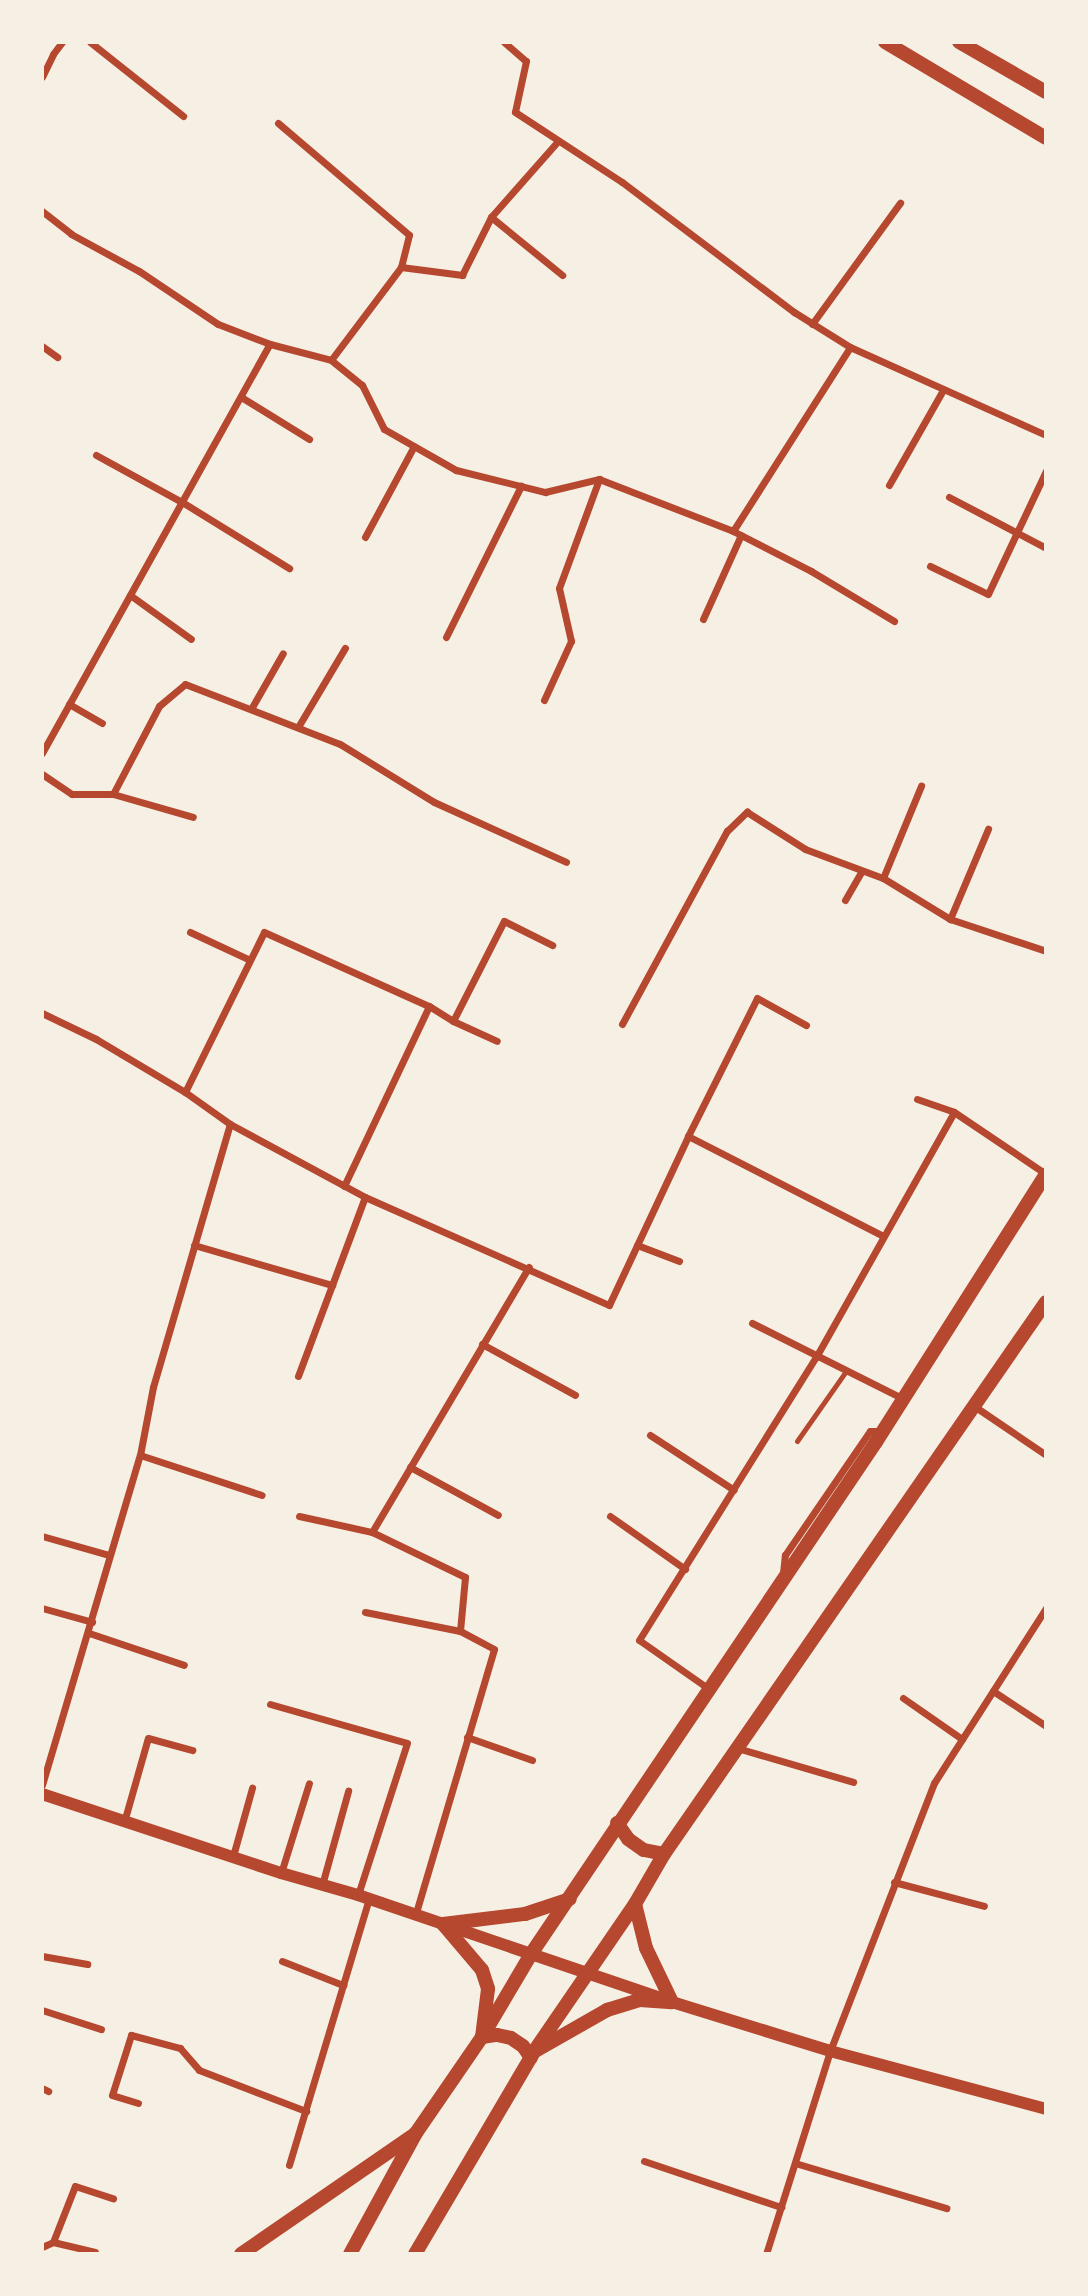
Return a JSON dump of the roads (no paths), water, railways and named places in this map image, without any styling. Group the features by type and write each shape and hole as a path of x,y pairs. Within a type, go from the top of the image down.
{"main road":[{"path":"885,42 1046,138"},
{"path":"959,42 1046,92"},
{"path":"350,2254 416,2133 482,2037 531,1954 883,1431 1046,1174"},
{"path":"415,2254 533,2054 635,1904 664,1854 1046,1302"},
{"path":"617,1823 636,1845 664,1854"},
{"path":"443,1924 526,1914 570,1899"},
{"path":"533,2054 607,2010 640,2000 672,2002 646,1948 635,1904"},
{"path":"443,1924 482,1970 488,1989 482,2037"},
{"path":"482,2037 497,2035 511,2038 533,2054"},
{"path":"241,2254 416,2133"}],"street":[{"path":"42,77 44,65 62,42"},
{"path":"90,42 183,116"},
{"path":"504,42 526,61 515,112 622,182 812,324 849,347 1046,435"},
{"path":"278,123 409,235 401,267 331,360"},
{"path":"401,267 462,275 491,217 558,141"},
{"path":"812,324 900,203"},
{"path":"42,211 71,234 139,271 218,324 270,344 331,360 362,385 384,429 456,470 545,492 599,480 737,533 894,621"},
{"path":"491,217 562,275"},
{"path":"42,753 270,344"},
{"path":"42,346 57,357"},
{"path":"703,619 737,533 849,347"},
{"path":"890,485 943,390"},
{"path":"241,397 309,439"},
{"path":"365,537 414,446"},
{"path":"96,455 182,502 289,568"},
{"path":"930,566 988,594 1046,471"},
{"path":"544,700 571,641 559,588 599,480"},
{"path":"446,637 521,486"},
{"path":"949,497 1046,548"},
{"path":"130,595 191,639"},
{"path":"298,727 345,648"},
{"path":"251,709 283,653"},
{"path":"113,794 159,706 185,684 341,744 434,802 566,862"},
{"path":"69,704 102,723"},
{"path":"42,774 72,794 113,794 193,817"},
{"path":"883,878 921,786"},
{"path":"622,1024 727,831 747,812 806,849 861,872 883,878 950,919 1046,951"},
{"path":"950,919 988,829"},
{"path":"845,900 861,872"},
{"path":"453,1021 504,921 552,945"},
{"path":"190,932 250,960"},
{"path":"185,1091 264,932 429,1006 453,1021 497,1041"},
{"path":"42,1013 96,1039 185,1091 230,1124 365,1197 609,1305 688,1136 757,998 806,1025"},
{"path":"344,1186 429,1006"},
{"path":"917,1099 954,1112 1046,1174"},
{"path":"709,1689 639,1640 816,1357 954,1112"},
{"path":"42,1785 89,1633 108,1555 140,1455 153,1387 230,1124"},
{"path":"688,1136 883,1236"},
{"path":"298,1376 365,1197"},
{"path":"194,1245 332,1285"},
{"path":"637,1245 679,1261"},
{"path":"372,1532 529,1268"},
{"path":"752,1323 904,1399"},
{"path":"482,1344 575,1395"},
{"path":"974,1405 1046,1455"},
{"path":"650,1435 734,1490"},
{"path":"140,1455 262,1495"},
{"path":"410,1467 498,1514"},
{"path":"610,1516 685,1569"},
{"path":"299,1517 372,1532 465,1577 460,1631"},
{"path":"42,1536 108,1555"},
{"path":"42,1608 92,1622"},
{"path":"766,2254 831,2051 934,1783 1046,1608"},
{"path":"365,1612 460,1631 494,1649 415,1917"},
{"path":"89,1633 184,1665"},
{"path":"993,1691 1046,1727"},
{"path":"903,1698 962,1739"},
{"path":"270,1704 407,1742 364,1897 343,1985 289,2165"},
{"path":"467,1737 532,1760"},
{"path":"123,1822 148,1738 192,1751"},
{"path":"737,1748 853,1782"},
{"path":"281,1873 309,1783"},
{"path":"233,1856 252,1788"},
{"path":"322,1885 348,1791"},
{"path":"42,1794 281,1873 364,1897 415,1917 443,1924 672,2002 831,2051 1046,2109"},
{"path":"894,1882 984,1906"},
{"path":"42,1956 87,1964"},
{"path":"282,1961 343,1985"},
{"path":"42,2010 101,2029"},
{"path":"138,2104 112,2095 131,2035 180,2048 199,2070 306,2111"},
{"path":"644,2161 781,2207"},
{"path":"795,2163 946,2208"},
{"path":"54,2242 75,2186 113,2198"},
{"path":"42,2246 54,2242 95,2252"}],"lane":[{"path":"797,1441 846,1371"}]}
